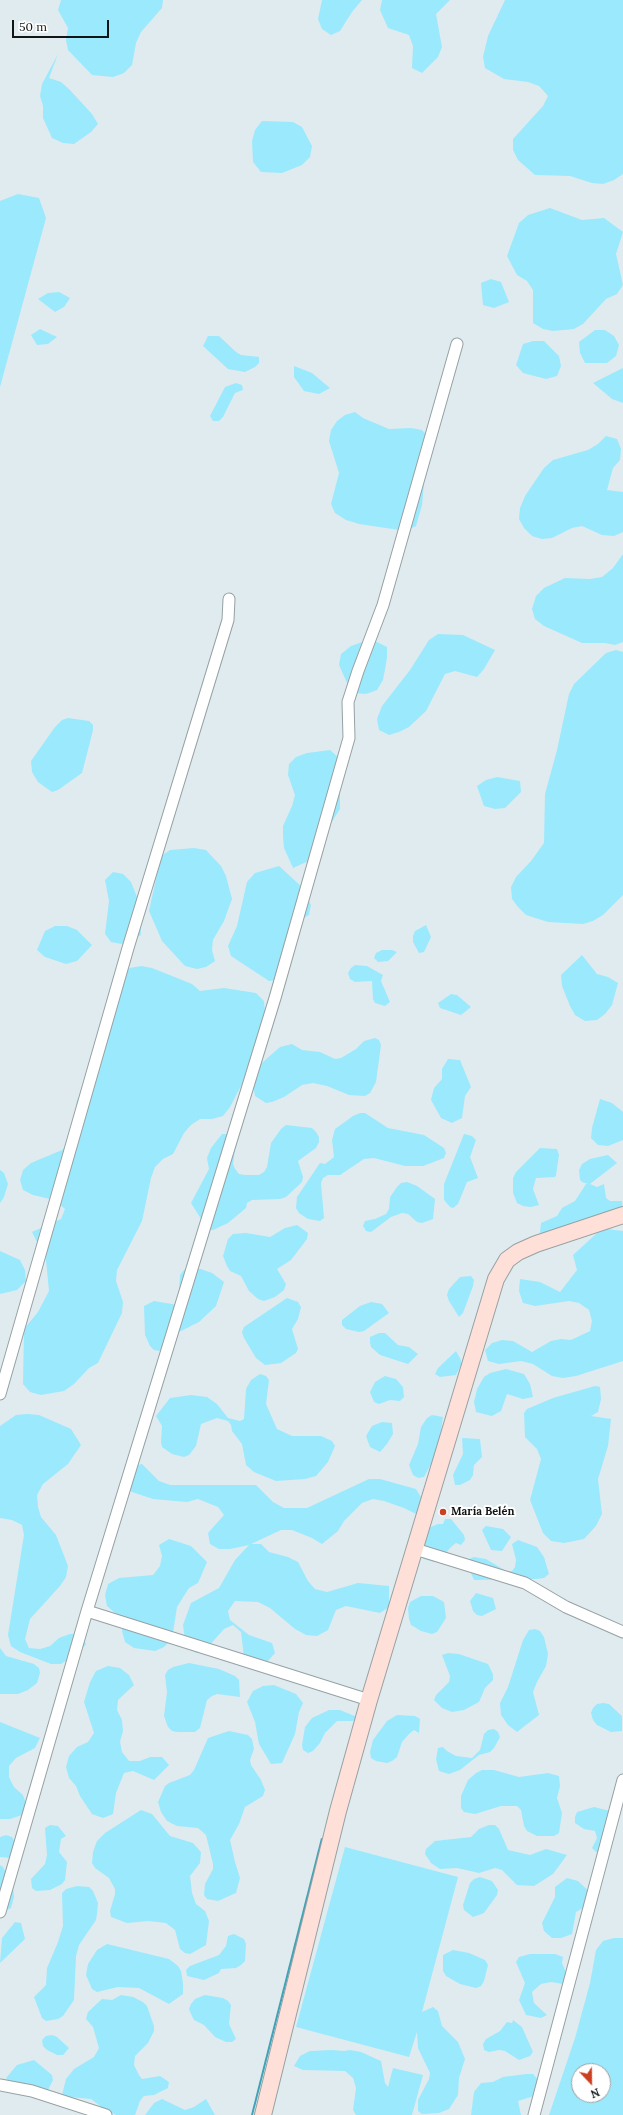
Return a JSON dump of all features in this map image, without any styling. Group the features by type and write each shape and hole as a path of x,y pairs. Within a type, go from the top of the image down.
{"street":[{"path":"0,1912 87,1611 276,998 349,738 347,721 348,702 383,605 457,344"},
{"path":"0,1394 128,948 228,620 229,599"},
{"path":"263,2115 304,1944 369,1700 496,1279 507,1260 518,1252 536,1244 623,1215"},
{"path":"415,1549 525,1583 566,1607 623,1632"},
{"path":"87,1611 369,1700"},
{"path":"534,2115 623,1780"},
{"path":"0,2085 32,2091 106,2115"}],"shaded area":[{"path":"61,0 163,0 162,8 141,32 136,43 132,65 124,73 113,77 92,75 68,50 66,40 68,28 58,10"},
{"path":"322,0 362,0 352,12 340,31 331,35 322,29 318,19"},
{"path":"382,0 450,0 436,14 442,47 438,57 422,73 412,68 413,46 409,35 388,28 380,10"},
{"path":"505,0 623,0 623,174 614,180 603,184 592,183 570,176 535,175 518,160 513,150 513,139 543,106 548,96 539,86 528,82 504,79 485,68 483,57 488,36"},
{"path":"58,54 49,78 61,82 69,89 92,114 98,124 91,132 74,144 63,143 52,138 43,118 43,106 40,96 42,84"},
{"path":"262,121 293,122 302,127 312,146 310,157 302,165 282,173 261,172 253,162 252,141 255,130"},
{"path":"18,194 39,198 46,218 0,387 0,201"},
{"path":"550,208 582,220 604,218 623,232 616,254 623,285 617,294 606,299 583,324 574,329 553,331 543,329 533,323 533,290 527,281 517,275 507,256 519,223 528,215"},
{"path":"491,279 501,282 509,302 494,308 483,305 481,283"},
{"path":"59,292 70,298 64,307 55,312 38,299 48,293"},
{"path":"40,329 57,337 48,344 37,345 31,335"},
{"path":"595,330 605,330 614,336 619,345 616,356 607,363 585,363 580,353 579,342"},
{"path":"208,336 219,336 241,355 259,357 259,363 255,367 245,372 228,369 203,346"},
{"path":"533,341 544,341 559,356 561,366 557,376 546,379 523,373 516,365 523,344"},
{"path":"294,366 312,373 330,388 319,394 304,391 294,377"},
{"path":"623,368 623,403 612,399 593,383"},
{"path":"236,383 242,385 243,390 235,393 223,417 219,421 213,421 210,416 225,387"},
{"path":"355,412 363,418 389,429 411,428 422,430 430,439 433,451 424,483 422,505 416,526 406,531 359,524 346,520 335,513 331,504 339,473 329,441 331,430 337,421 345,415"},
{"path":"606,436 617,439 621,449 620,460 613,468 607,490 623,492 623,532 614,536 602,535 582,526 572,528 552,538 542,539 532,536 524,528 519,519 520,508 525,496 544,468 553,460 588,450 598,444"},
{"path":"623,554 623,642 615,645 605,643 582,643 544,626 535,619 532,609 536,596 544,588 565,578 590,579 602,577 613,568"},
{"path":"438,634 463,635 495,650 484,669 477,677 455,671 445,674 426,711 409,727 389,735 379,730 377,719 382,706 410,670 429,640"},
{"path":"371,639 387,647 387,658 383,680 377,690 366,694 355,693 348,685 339,665 341,654 351,646"},
{"path":"616,650 623,652 623,895 603,915 593,921 583,924 548,922 526,915 512,899 511,887 516,877 531,861 544,843 545,794 557,750 569,694 574,684 606,653"},
{"path":"68,718 89,721 93,725 93,730 82,773 58,790 52,792 38,782 32,772 31,761 55,727 62,720"},
{"path":"330,750 338,757 344,777 340,787 340,809 328,828 313,859 293,868 284,848 283,837 283,826 295,795 288,775 289,764 296,757 307,753"},
{"path":"497,777 520,781 521,792 505,808 495,809 484,806 477,786 486,780"},
{"path":"194,848 206,850 221,866 226,876 232,899 224,921 213,940 212,950 215,961 206,967 197,969 185,966 162,941 149,911 161,856 170,850"},
{"path":"279,866 302,887 311,905 309,915 302,919 287,972 279,980 269,981 231,956 228,946 237,926 247,882 255,873"},
{"path":"113,872 123,874 131,882 139,902 141,935 122,944 111,942 105,934 109,901 105,880"},
{"path":"426,925 431,937 424,952 419,953 413,942 413,936 415,931"},
{"path":"55,926 67,926 77,930 92,945 77,961 66,964 45,957 37,950 45,931"},
{"path":"382,950 392,950 397,952 388,961 378,962 374,958 376,953"},
{"path":"582,955 597,974 608,977 618,983 612,1005 605,1014 597,1020 585,1021 575,1015 562,986 561,975"},
{"path":"355,965 367,966 383,975 381,981 390,1002 385,1006 375,1003 373,999 372,981 355,982 350,979 348,973"},
{"path":"141,966 152,968 192,984 200,991 224,988 256,993 264,1001 265,1012 263,1023 241,1086 230,1107 223,1116 212,1119 200,1119 191,1125 184,1133 173,1154 163,1159 155,1167 151,1178 142,1221 117,1270 116,1281 123,1302 122,1313 98,1363 89,1368 74,1384 64,1391 41,1395 30,1392 23,1384 24,1329 38,1312 49,1291 45,1250 37,1242 32,1232 61,1219 65,1209 54,1200 33,1195 23,1190 20,1180 23,1170 31,1163 62,1150 70,1142 77,1100 94,1068 122,976 130,968"},
{"path":"451,994 457,995 471,1007 461,1015 440,1008 438,1003"},
{"path":"375,1038 379,1040 381,1045 376,1082 370,1093 365,1096 349,1095 327,1086 313,1083 302,1085 284,1097 272,1102 266,1103 255,1096 252,1079 256,1068 280,1047 292,1044 302,1050 320,1052 335,1059 341,1058 356,1049 364,1041"},
{"path":"448,1059 460,1060 471,1087 465,1096 462,1118 452,1123 441,1118 431,1100 434,1088 442,1079 442,1069"},
{"path":"600,1099 612,1103 623,1112 623,1140 608,1146 598,1145 591,1138 592,1128"},
{"path":"360,1113 365,1113 388,1128 424,1135 444,1148 446,1153 444,1158 423,1166 405,1166 374,1158 364,1159 340,1175 328,1175 323,1178 321,1183 324,1218 320,1221 308,1219 299,1213 296,1208 297,1197 320,1163 325,1164 334,1157 332,1140 335,1129 353,1116"},
{"path":"286,1125 312,1128 319,1137 319,1142 316,1148 298,1161 303,1177 302,1182 286,1197 280,1199 252,1200 247,1203 246,1208 228,1223 213,1230 208,1230 191,1203 209,1169 207,1158 211,1148 222,1134 228,1134 236,1142 233,1164 235,1169 239,1174 259,1175 264,1172 267,1167 271,1143 281,1129"},
{"path":"464,1134 472,1136 476,1140 470,1157 478,1178 467,1182 458,1204 453,1208 450,1207 444,1200 444,1184"},
{"path":"540,1148 557,1149 559,1155 556,1175 555,1177 536,1178 533,1189 539,1205 531,1207 523,1206 517,1203 513,1193 513,1178 516,1172"},
{"path":"608,1155 617,1163 590,1184 597,1187 604,1184 606,1198 610,1201 622,1201 623,1210 542,1237 540,1232 541,1223 557,1216 562,1208 575,1201 586,1184 588,1184 580,1180 579,1170 582,1164 590,1159"},
{"path":"0,1170 4,1173 8,1184 4,1197 0,1203"},
{"path":"407,1182 417,1186 435,1199 433,1219 422,1223 417,1222 408,1214 402,1213 391,1217 371,1232 366,1231 363,1226 365,1221 375,1219 386,1214 389,1209 390,1197 401,1183"},
{"path":"297,1225 308,1233 307,1239 291,1260 277,1269 286,1284 284,1290 275,1297 264,1301 258,1299 249,1291 241,1276 230,1271 227,1266 223,1256 228,1239 233,1234 246,1233 270,1237 285,1228"},
{"path":"607,1229 623,1231 623,1361 576,1376 563,1378 552,1376 533,1364 521,1361 499,1364 488,1361 485,1350 492,1343 502,1340 513,1341 532,1352 551,1341 561,1339 571,1340 590,1331 592,1321 589,1310 579,1303 569,1301 535,1306 523,1303 519,1291 520,1279 540,1282 560,1292 577,1270 573,1255 597,1233"},
{"path":"0,1251 20,1260 25,1270 26,1281 17,1290 0,1294"},
{"path":"189,1268 201,1269 212,1273 224,1282 216,1306 199,1322 177,1333 165,1352 154,1350 150,1346 145,1335 144,1306 154,1301 178,1305 182,1302 179,1292 180,1275 184,1270"},
{"path":"471,1276 474,1280 473,1286 463,1313 459,1317 447,1295 449,1289 460,1277"},
{"path":"287,1298 298,1302 301,1307 298,1319 292,1329 298,1349 296,1353 281,1363 265,1365 256,1358 242,1332 244,1327"},
{"path":"371,1302 382,1304 389,1313 364,1331 359,1332 346,1329 342,1325 342,1320 360,1306"},
{"path":"379,1333 385,1333 398,1345 409,1347 418,1354 408,1364 380,1355 371,1347 370,1342 370,1337"},
{"path":"456,1351 461,1360 461,1365 456,1375 440,1377 435,1374 438,1368"},
{"path":"506,1369 524,1374 530,1384 533,1397 523,1399 507,1394 501,1411 492,1416 476,1412 474,1402 477,1389 484,1377 490,1373"},
{"path":"260,1374 266,1376 269,1380 266,1404 277,1429 292,1436 321,1436 332,1441 335,1446 328,1462 316,1476 305,1479 276,1481 254,1472 246,1465 242,1444 232,1431 231,1425 228,1421 217,1418 201,1424 196,1446 189,1455 184,1457 172,1454 162,1447 162,1426 156,1416 170,1398 191,1395 207,1397 217,1404 228,1418 240,1421 244,1419 246,1389 251,1380"},
{"path":"385,1376 396,1379 403,1387 404,1397 400,1401 390,1400 379,1404 374,1402 370,1392 375,1382"},
{"path":"595,1386 600,1387 601,1399 598,1412 591,1416 611,1419 608,1446 598,1479 602,1514 596,1526 584,1539 564,1543 551,1541 543,1533 530,1500 541,1459 537,1449 525,1437 524,1413 527,1409 553,1398"},
{"path":"16,1415 39,1415 71,1429 81,1445 68,1464 43,1484 37,1495 41,1517 56,1535 68,1566 66,1577 60,1586 30,1619 25,1639 29,1648 40,1649 50,1646 59,1638 70,1634 80,1634 86,1644 79,1653 61,1664 51,1664 20,1652 11,1646 8,1635 24,1535 22,1525 12,1520 0,1518 0,1426"},
{"path":"432,1415 443,1417 438,1451 424,1477 418,1478 413,1475 409,1465 418,1444 421,1427 427,1418"},
{"path":"382,1422 392,1423 393,1434 380,1452 370,1447 366,1436 372,1426"},
{"path":"462,1438 480,1439 482,1457 474,1465 473,1475 470,1480 460,1485 455,1485 453,1475 463,1454"},
{"path":"142,1464 159,1481 170,1485 256,1485 273,1502 284,1508 307,1508 369,1479 380,1479 416,1489 427,1507 424,1522 416,1514 404,1508 373,1499 362,1503 344,1521 338,1531 322,1544 312,1538 292,1530 281,1530 251,1544 261,1544 269,1552 288,1557 298,1562 308,1581 315,1589 327,1592 358,1583 389,1586 389,1607 380,1613 346,1606 336,1610 328,1630 317,1636 306,1635 295,1629 270,1608 258,1602 235,1601 228,1611 230,1620 249,1635 272,1643 275,1653 268,1661 257,1666 245,1666 241,1632 233,1625 224,1629 208,1647 197,1653 186,1648 183,1625 191,1603 219,1588 235,1560 249,1545 230,1549 219,1549 210,1544 208,1533 224,1515 218,1507 198,1499 187,1502 153,1499 132,1492 123,1486 131,1467"},
{"path":"445,1519 451,1519 464,1535 465,1540 461,1545 456,1543 451,1547 440,1560 434,1562 424,1559 419,1555 426,1529 438,1524 443,1524"},
{"path":"486,1526 503,1529 511,1537 502,1551 491,1550 482,1530"},
{"path":"169,1539 191,1546 207,1562 198,1583 189,1588 177,1607 172,1639 164,1647 155,1651 134,1648 125,1642 122,1631 123,1620 107,1606 105,1595 108,1584 119,1578 153,1575 160,1566 162,1556 159,1545"},
{"path":"518,1540 537,1547 544,1557 549,1574 544,1578 536,1579 474,1580 469,1569 469,1559 474,1557 486,1559 506,1571 512,1571 515,1567 516,1560 512,1544"},
{"path":"476,1593 493,1598 496,1609 482,1616 477,1615 473,1611 470,1601"},
{"path":"421,1596 433,1596 444,1602 446,1618 437,1632 432,1634 421,1631 411,1625 409,1619 408,1608 410,1602"},
{"path":"535,1629 540,1631 544,1637 548,1654 546,1666 533,1692 539,1715 517,1732 508,1725 501,1715 500,1703 508,1687 523,1640 529,1630"},
{"path":"0,1648 6,1656 34,1664 39,1668 40,1673 37,1683 28,1690 18,1694 0,1694"},
{"path":"448,1653 459,1654 488,1664 493,1674 493,1680 485,1688 479,1702 464,1710 452,1712 442,1708 434,1700 436,1695 449,1682 450,1676 442,1655"},
{"path":"189,1663 219,1669 235,1676 239,1680 240,1697 217,1694 212,1696 207,1700 200,1728 195,1732 172,1731 168,1727 164,1716 167,1692 165,1675 168,1670 173,1667"},
{"path":"108,1666 120,1668 129,1675 134,1685 118,1700 117,1710 122,1720 123,1731 120,1742 122,1752 129,1761 140,1761 150,1757 162,1757 169,1765 154,1780 133,1771 124,1773 116,1793 113,1814 103,1818 92,1814 80,1796 76,1786 69,1778 66,1767 69,1756 77,1747 88,1742 94,1733 84,1702 90,1682 96,1671"},
{"path":"274,1685 296,1694 303,1703 299,1712 295,1734 282,1763 271,1764 259,1744 255,1722 247,1702 253,1691 263,1686"},
{"path":"597,1704 609,1704 622,1716 622,1731 611,1732 597,1725 593,1720 591,1713 593,1708"},
{"path":"329,1710 340,1710 357,1717 353,1721 337,1721 325,1733 320,1743 313,1751 308,1753 303,1750 302,1745 305,1727 312,1718"},
{"path":"397,1715 415,1716 420,1719 419,1733 414,1730 409,1734 402,1742 397,1757 392,1761 387,1763 376,1761 371,1758 370,1752 373,1740 387,1721"},
{"path":"0,1722 40,1738 35,1748 16,1758 9,1766 9,1777 14,1787 23,1795 26,1804 22,1815 10,1819 0,1819"},
{"path":"494,1729 498,1732 500,1737 490,1752 479,1755 460,1770 449,1774 439,1771 436,1759 438,1748 443,1747 456,1756 472,1758 480,1750 484,1734 488,1730"},
{"path":"229,1731 248,1735 252,1739 254,1749 250,1760 251,1765 261,1780 265,1790 263,1796 245,1807 239,1824 230,1840 240,1878 236,1893 218,1901 207,1899 204,1895 205,1884 213,1869 206,1835 198,1828 177,1826 167,1821 161,1812 158,1802 165,1786 190,1775 194,1770 208,1738"},
{"path":"482,1770 494,1770 519,1777 548,1773 559,1776 560,1786 557,1798 562,1813 559,1833 554,1836 537,1836 527,1831 524,1826 521,1810 517,1806 501,1806 475,1814 464,1812 461,1808 461,1796 468,1780"},
{"path":"594,1807 610,1811 601,1852 596,1852 592,1848 597,1838 595,1831 584,1829 575,1823 577,1812"},
{"path":"141,1810 152,1814 170,1836 193,1843 201,1852 200,1863 190,1876 192,1893 196,1904 205,1911 209,1921 206,1945 190,1954 185,1953 180,1949 175,1930 166,1923 148,1921 127,1923 111,1917 110,1911 115,1889 109,1878 95,1868 92,1863 93,1852 97,1841 105,1833"},
{"path":"50,1825 58,1826 66,1836 61,1839 59,1852 67,1862 65,1880 62,1884 50,1890 36,1891 32,1888 31,1879 45,1864 47,1855 45,1828"},
{"path":"489,1825 495,1825 499,1829 508,1850 530,1855 546,1849 567,1855 553,1874 534,1886 517,1885 502,1870 495,1868 479,1873 457,1868 440,1869 431,1863 425,1854 426,1849 435,1841 471,1837 479,1829"},
{"path":"6,1835 12,1837 16,1844 11,1858 0,1857 0,1837"},
{"path":"321,1838 323,1839 253,2115 251,2115"},
{"path":"345,1847 458,1877 422,2012 433,2007 438,2011 442,2026 458,2042 465,2059 459,2078 458,2095 449,2109 439,2113 422,2114 418,2111 418,2100 429,2079 430,2073 418,2048 417,2032 409,2057 296,2027"},
{"path":"0,1865 3,1867 13,1886 14,1897 11,1908 0,1913"},
{"path":"480,1877 492,1881 498,1890 497,1895 484,1913 473,1917 464,1910 463,1905 470,1883 474,1879"},
{"path":"567,1878 578,1881 595,1897 597,1905 595,1907 583,1908 576,1912 572,1934 561,1938 552,1938 544,1931 542,1923 555,1897 555,1887"},
{"path":"77,1886 89,1887 93,1891 98,1903 96,1920 79,1945 76,1956 74,2000 63,2016 58,2019 46,2021 42,2018 34,1997 46,1985 47,1968 63,1926 62,1893 66,1889"},
{"path":"15,1922 21,1923 25,1939 0,1963 2,1938"},
{"path":"234,1934 244,1939 246,1944 245,1961 241,1965 236,1968 221,1969 219,1973 204,1980 187,1976 186,1970 190,1966 219,1955 226,1946 228,1936"},
{"path":"614,1938 623,1938 623,2115 549,2115 575,2038 590,1983 596,1950 603,1941"},
{"path":"107,1944 169,1959 178,1966 181,1971 183,1994 169,2004 139,1988 118,1987 97,1992 92,1989 86,1975 88,1964 97,1950"},
{"path":"453,1950 469,1953 485,1960 488,1965 484,1981 481,1986 476,1988 460,1984 446,1976 443,1971 443,1955"},
{"path":"530,1954 555,1954 563,1957 562,1963 569,1985 551,1982 541,1984 532,1992 534,2003 547,2015 541,2018 526,2015 519,2000 525,1983 516,1962 519,1957"},
{"path":"121,1995 133,1997 143,2002 147,2006 154,2026 154,2031 148,2043 135,2056 134,2065 139,2075 142,2079 160,2076 169,2082 168,2088 154,2095 144,2096 140,2101 135,2115 116,2115 104,2109 91,2099 70,2097 65,2100 62,2095 66,2079 74,2069 94,2057 99,2048 93,2027 86,2019 88,2012 102,1999 112,2000"},
{"path":"205,1995 223,1998 231,2005 229,2024 236,2039 232,2042 226,2042 215,2037 204,2025 194,2020 189,2009 191,2004 195,1999"},
{"path":"513,2020 522,2027 533,2052 530,2056 519,2060 505,2051 499,2050 489,2052 484,2050 483,2044 486,2039 500,2031 507,2022 512,2023"},
{"path":"52,2035 57,2037 69,2048 63,2055 57,2055 47,2050 43,2046 42,2040 46,2036"},
{"path":"350,2050 361,2052 381,2061 385,2083 388,2087 393,2068 423,2075 412,2115 356,2115 353,2110 356,2088 353,2078 345,2071 303,2070 294,2066 300,2056 310,2051"},
{"path":"34,2060 52,2075 53,2080 48,2090 38,2095 9,2082 6,2078 17,2065"},
{"path":"533,2074 541,2083 534,2096 518,2101 521,2115 471,2115 474,2092 481,2083 493,2082 503,2077"},
{"path":"162,2099 185,2110 194,2107 206,2099 215,2115 145,2115 154,2103"}],"place":[{"name":"María Belén","path":"443,1512"}]}
